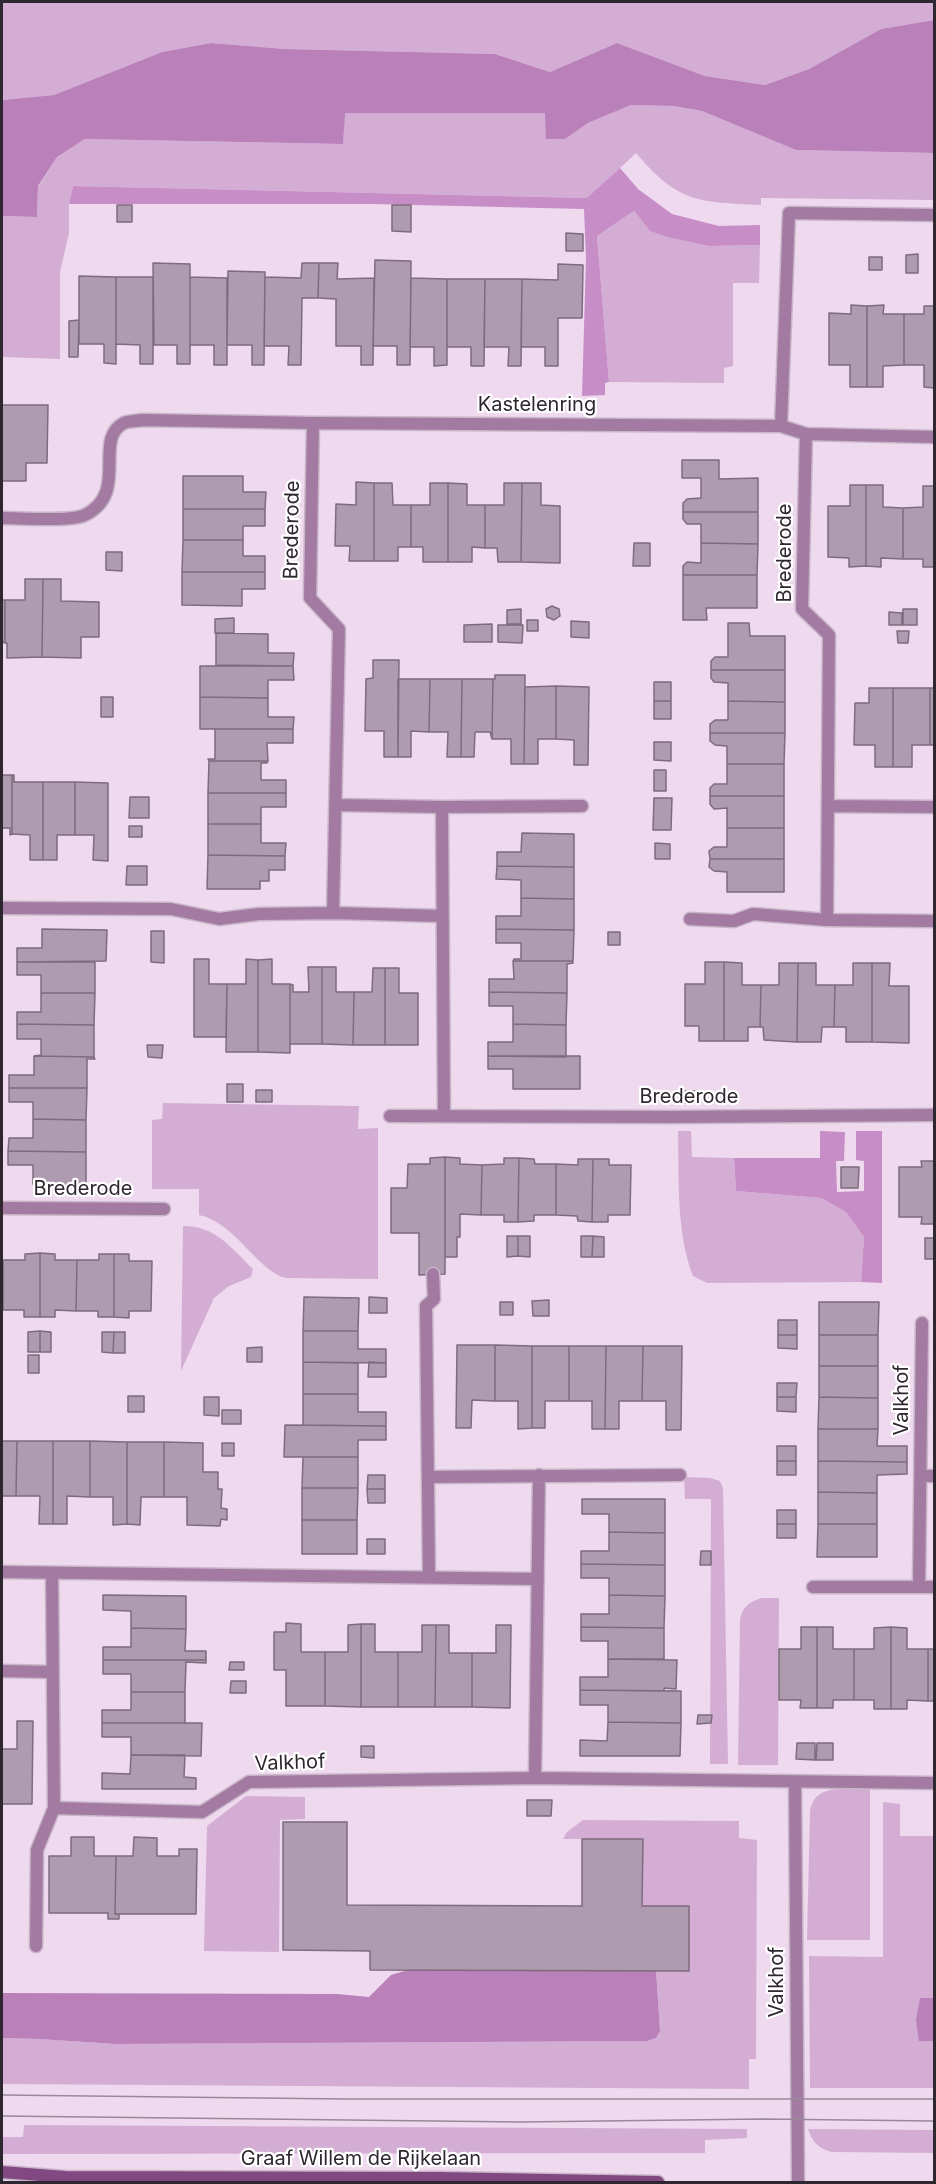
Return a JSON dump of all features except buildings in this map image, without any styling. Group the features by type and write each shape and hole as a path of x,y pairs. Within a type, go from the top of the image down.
{"street":[{"path":"934,215 789,213 781,426 806,434 934,437"},
{"name":"Kastelenring","path":"2,518 83,516 99,505 110,486 109,449 114,434 124,423 143,420 781,426"},
{"name":"Brederode","path":"313,423 310,598 339,629 333,913"},
{"name":"Brederode","path":"806,434 802,609 829,635 827,920"},
{"path":"337,805 582,806"},
{"path":"828,806 934,807"},
{"path":"442,807 444,1116"},
{"path":"2,908 171,909 219,919 259,914 333,913 442,916"},
{"path":"690,919 734,921 753,914 827,920 934,921"},
{"name":"Brederode","path":"390,1116 934,1115"},
{"name":"Brederode","path":"2,1208 164,1209"},
{"path":"429,1577 426,1306 434,1299 433,1274"},
{"name":"Valkhof","path":"919,1587 922,1323"},
{"path":"428,1477 680,1474"},
{"path":"535,1778 539,1475"},
{"path":"921,1476 934,1476"},
{"path":"2,1572 538,1579"},
{"path":"36,1946 37,1850 54,1808 52,1573"},
{"path":"813,1587 934,1587"},
{"path":"2,1671 52,1672"},
{"name":"Valkhof","path":"54,1808 202,1812 249,1782 535,1778 934,1782"},
{"name":"Valkhof","path":"795,1782 798,2182"},
{"name":"Graaf Willem de Rijkelaan","path":"2,2172 65,2177 440,2178 658,2182"},
{"name":"Graaf Willem de Rijkelaan","path":"17,2182 65,2177"}],"shaded area":[{"path":"2,2 934,2 934,20 881,29 809,69 765,85 705,76 617,43 550,72 495,54 285,49 211,43 162,52 54,95 2,100"},
{"path":"934,20 934,153 796,150 702,111 674,106 631,105 588,123 565,139 546,139 545,113 345,113 343,144 85,139 57,157 38,186 37,217 2,216 2,100 54,95 162,52 211,43 285,49 495,54 550,72 617,43 705,76 765,85 809,69 881,29"},
{"path":"631,105 674,106 702,111 796,150 934,153 934,200 761,198 761,205 721,203 691,197 677,191 664,182 636,153 588,198 73,186 69,204 69,233 60,272 60,359 2,357 2,216 37,217 38,187 57,157 85,139 343,144 344,113 546,113 546,139 565,139 588,123"},
{"path":"620,168 638,189 672,214 719,226 760,225 760,245 709,246 668,237 650,231 634,211 597,236 609,382 605,383 605,395 582,396 586,258 584,209 373,204 69,204 73,186 587,198"},
{"path":"634,211 650,231 709,246 760,245 759,283 733,283 733,366 724,368 724,383 609,382 597,236"},
{"path":"163,1103 359,1106 358,1129 378,1128 378,1279 286,1278 266,1267 224,1227 212,1219 199,1215 199,1189 152,1189 152,1120 162,1119"},
{"path":"678,1131 691,1131 692,1157 734,1158 736,1191 821,1198 846,1212 864,1237 861,1282 707,1283 693,1276 681,1223"},
{"path":"820,1131 845,1132 844,1161 836,1161 837,1192 864,1191 864,1161 856,1160 856,1131 882,1131 882,1283 861,1282 864,1237 846,1212 821,1198 736,1191 734,1158 820,1158"},
{"path":"183,1226 195,1227 214,1234 253,1269 251,1277 229,1286 214,1298 181,1371"},
{"path":"684,1477 710,1478 720,1481 723,1488 728,1764 710,1764 711,1499 685,1499"},
{"path":"762,1598 779,1598 778,1765 738,1765 740,1620 747,1605"},
{"path":"836,1789 870,1789 870,1940 807,1940 810,1811 818,1795"},
{"path":"246,1796 305,1797 305,1819 280,1820 279,1952 204,1951 207,1826"},
{"path":"883,1802 900,1804 900,1836 934,1836 934,1998 920,1998 919,2041 934,2041 934,2088 810,2088 809,1956 883,1957"},
{"path":"583,1820 739,1821 739,1838 757,1840 756,2059 749,2059 749,2089 2,2084 2,2038 116,2044 647,2041 656,2038 660,2031 656,1970 689,1970 689,1907 642,1906 642,1839 563,1839 567,1832"},
{"path":"408,1970 656,1970 660,2031 656,2038 647,2041 116,2044 2,2038 2,1993 337,1994 369,1997 391,1975"},
{"path":"920,1998 934,1998 934,2041 919,2041 916,2020"},
{"path":"24,2125 747,2129 747,2138 705,2140 705,2153 2,2154 2,2137 23,2137"},
{"path":"808,2129 934,2130 934,2153 832,2152 817,2144"}],"tram line":[{"path":"2,2095 345,2099 934,2099"},
{"path":"2,2116 521,2122 763,2119 934,2121"}]}
